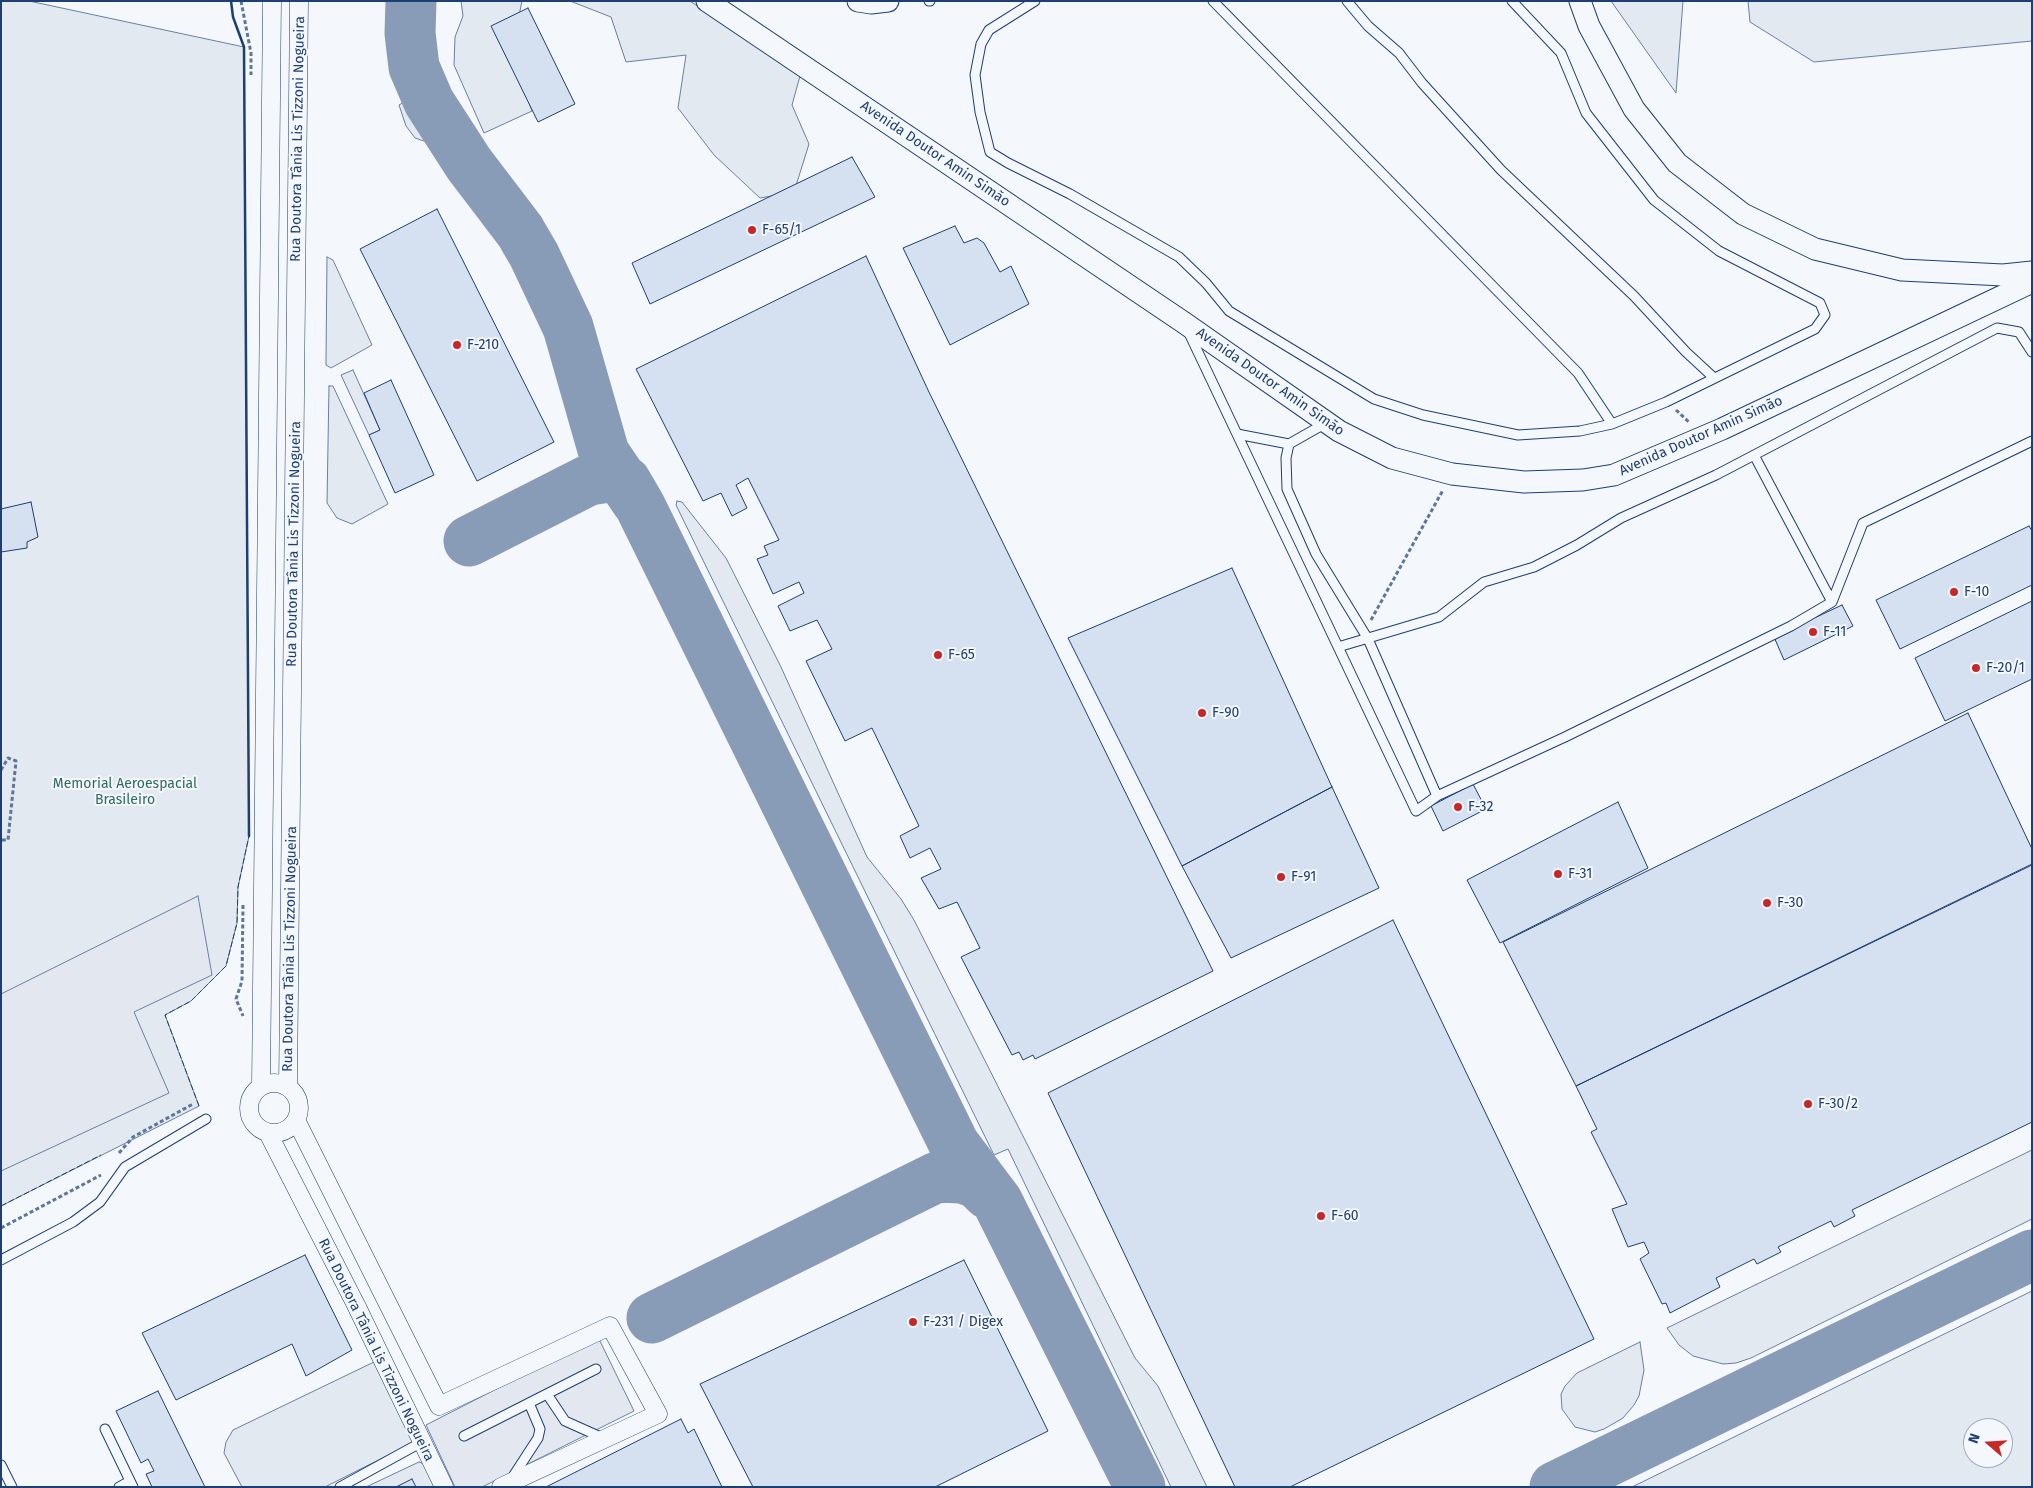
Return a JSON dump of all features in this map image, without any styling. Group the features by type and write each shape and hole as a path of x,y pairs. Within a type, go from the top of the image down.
{"street":[{"name":"Rua Doutora Tânia Lis Tizzoni Nogueira","path":"261,1086 272,1"},
{"name":"Rua Doutora Tânia Lis Tizzoni Nogueira","path":"288,1087 299,1"},
{"name":"Avenida Doutor Amin Simão","path":"707,1 1183,322 1339,431 1392,458 1452,474 1524,482 1583,480 1614,474 1722,429 2032,282"},
{"path":"858,1 872,3 888,1"},
{"path":"1580,1 1588,26 1634,109 1677,162 1743,214 1814,249 1902,270 2003,275 2032,272"},
{"name":"Rua Doutora Tânia Lis Tizzoni Nogueira","path":"444,1487 356,1305 268,1133 255,1125 248,1112 251,1097 261,1086 275,1082 288,1087 294,1092 299,1106 296,1120 439,1406 610,1326 658,1414 504,1485"},
{"path":"268,1133 284,1131 296,1120"}],"lane":[{"path":"1035,1 989,30 981,44 975,75 980,112 990,152 1070,194 1179,257 1206,283 1230,311 1374,399 1424,415 1518,435 1580,431 1612,424 1666,402 1713,377 1815,329 1824,315 1820,302 1719,250 1654,200 1586,113 1561,54 1512,1"},
{"path":"1213,1 1578,373 1612,424"},
{"path":"1347,1 1368,26 1398,53 1422,83 1502,170 1634,296 1686,352 1713,377"},
{"path":"1183,322 1416,811 1437,796 1550,745 1791,626 1832,602 1863,524 2032,441"},
{"path":"1338,647 1366,637 1439,617 1484,582 1534,566 1577,545 1621,518 1669,498 1997,328 2019,332 2032,352"},
{"path":"1236,434 1289,444 1326,422"},
{"path":"1289,444 1286,458 1287,489 1316,554 1366,637 1437,796"},
{"path":"1754,455 1832,602"},
{"path":"1,1260 73,1222 100,1202 125,1167 206,1119"},
{"path":"464,1436 596,1369"},
{"path":"547,1394 565,1421 604,1439"},
{"path":"504,1485 538,1438 540,1429 529,1403"},
{"path":"106,1429 132,1484 119,1487"},
{"path":"340,1487 422,1442"},
{"path":"1,1465 12,1487"}],"path":[{"path":"1366,637 1377,607 1452,474"},
{"path":"1,770 8,758 16,761 8,840 1,840"},
{"path":"116,1157 133,1137 192,1104"},
{"path":"1,1228 99,1177 105,1171"}],"green space":[{"name":"Memorial Aeroespacial Brasileiro","path":"1,1 29,1 244,47 249,836 238,887 237,923 226,966 191,1001 165,1015 199,1106 1,1206"},
{"path":"461,1 522,1 511,54 532,111 484,133 454,65 455,37 463,16"},
{"path":"570,1 690,1 800,76 792,105 809,144 794,192 760,198 714,155 678,108 686,55 626,62 611,17"},
{"path":"1611,1 1683,1 1676,93"},
{"path":"1748,1 2032,1 2032,41 1814,62 1750,22"},
{"path":"406,101 411,104 430,143 415,138 406,126 399,105"},
{"path":"327,257 333,260 372,345 331,368 326,365"},
{"path":"353,370 380,430 369,435 341,375"},
{"path":"329,386 333,386 388,504 352,524 337,518 327,503"},
{"path":"677,501 682,502 726,558 781,667 867,857 901,899 914,920 1135,1358 1158,1386 1207,1487 1171,1487 1008,1149 994,1155 676,505"},
{"path":"2032,1150 2032,1219 1751,1358 1736,1363 1723,1364 1693,1356 1679,1345 1667,1328"},
{"path":"2032,1291 2032,1487 1632,1487"},
{"path":"1640,1342 1644,1370 1639,1396 1634,1405 1623,1418 1604,1429 1595,1432 1575,1427 1562,1409 1561,1394 1565,1386 1577,1373"},
{"path":"374,1362 414,1442 325,1487 242,1487 224,1453 226,1442 233,1430"},
{"path":"419,1462 426,1465 436,1487 366,1487"}],"shaded area":[{"path":"198,896 212,975 134,1012 169,1093 1,1171 1,994"},
{"path":"598,1337 634,1411 482,1487 455,1487 426,1425"}],"building":[{"path":"528,8 575,104 538,122 491,26"},
{"name":"F-65/1","path":"852,157 875,197 650,304 632,263"},
{"name":"F-210","path":"437,209 554,442 477,481 360,249"},
{"path":"955,226 964,243 977,238 984,243 1000,272 1011,266 1029,304 950,345 903,248"},
{"name":"F-65","path":"866,256 928,390 1213,971 1035,1059 1033,1055 1023,1060 1019,1052 1012,1055 961,957 980,948 957,902 939,909 921,878 941,869 930,848 910,858 900,836 919,826 872,728 845,741 806,661 832,649 817,620 790,631 778,606 804,593 799,582 773,594 757,559 768,555 764,546 779,540 748,478 736,485 747,508 732,516 721,493 703,501 636,369"},
{"path":"391,380 434,475 395,493 369,435 380,430 364,393"},
{"path":"31,502 38,537 27,542 27,548 1,552 1,509"},
{"name":"F-10","path":"2029,526 2032,531 2032,585 1900,649 1876,600"},
{"name":"F-90","path":"1232,568 1332,787 1182,866 1068,638"},
{"name":"F-20/1","path":"2032,601 2032,679 1945,721 1915,658"},
{"name":"F-11","path":"1842,605 1853,626 1784,660 1774,637"},
{"name":"F-30","path":"1968,713 2032,849 2032,864 1576,1086 1503,942"},
{"name":"F-32","path":"1473,784 1486,809 1443,831 1431,806"},
{"name":"F-91","path":"1332,787 1379,888 1231,958 1182,866"},
{"name":"F-31","path":"1618,802 1648,868 1500,943 1467,880"},
{"name":"F-30/2","path":"2032,865 2032,1122 1852,1210 1855,1216 1834,1227 1831,1221 1778,1247 1781,1252 1757,1264 1754,1259 1716,1278 1720,1287 1670,1313 1666,1303 1662,1304 1640,1259 1649,1253 1644,1242 1628,1247 1612,1209 1627,1204 1591,1132 1597,1129 1576,1086"},
{"name":"F-60","path":"1393,920 1594,1339 1290,1487 1235,1487 1048,1093"},
{"path":"305,1255 352,1350 306,1376 292,1344 176,1400 142,1333"},
{"name":"F-231 / Digex","path":"964,1260 1048,1431 935,1487 753,1487 700,1384"},
{"path":"158,1391 205,1487 152,1487 146,1474 154,1471 148,1459 141,1463 116,1411"},
{"path":"681,1419 688,1433 694,1429 722,1487 546,1487"},
{"path":"412,1479 416,1487 396,1487"}],"taxiway":[{"path":"411,1 410,33 414,67 429,102 469,164 520,231 534,255 568,327 604,453 637,502"},
{"path":"469,541 589,480 615,476 626,482 640,506 954,1144 997,1201 1140,1487"},
{"path":"652,1318 937,1177 962,1178 977,1183 988,1194"},
{"path":"1555,1487 2032,1255"}],"fence":[{"path":"199,1106 165,1015 191,1001 226,966 237,923 238,887 249,836"},
{"path":"1,1206 101,1155"}],"wall":[{"path":"231,1 233,17 244,47 249,836"}],"place":[{"name":"F-65/1","path":"752,230"},
{"name":"F-210","path":"457,345"},
{"name":"F-10","path":"1954,592"},
{"name":"F-11","path":"1813,632"},
{"name":"F-65","path":"938,655"},
{"name":"F-20/1","path":"1976,668"},
{"name":"F-90","path":"1202,713"},
{"name":"F-32","path":"1458,807"},
{"name":"F-31","path":"1558,874"},
{"name":"F-91","path":"1281,877"},
{"name":"F-30","path":"1767,903"},
{"name":"F-30/2","path":"1808,1104"},
{"name":"F-60","path":"1321,1216"},
{"name":"F-231 / Digex","path":"913,1322"}]}
